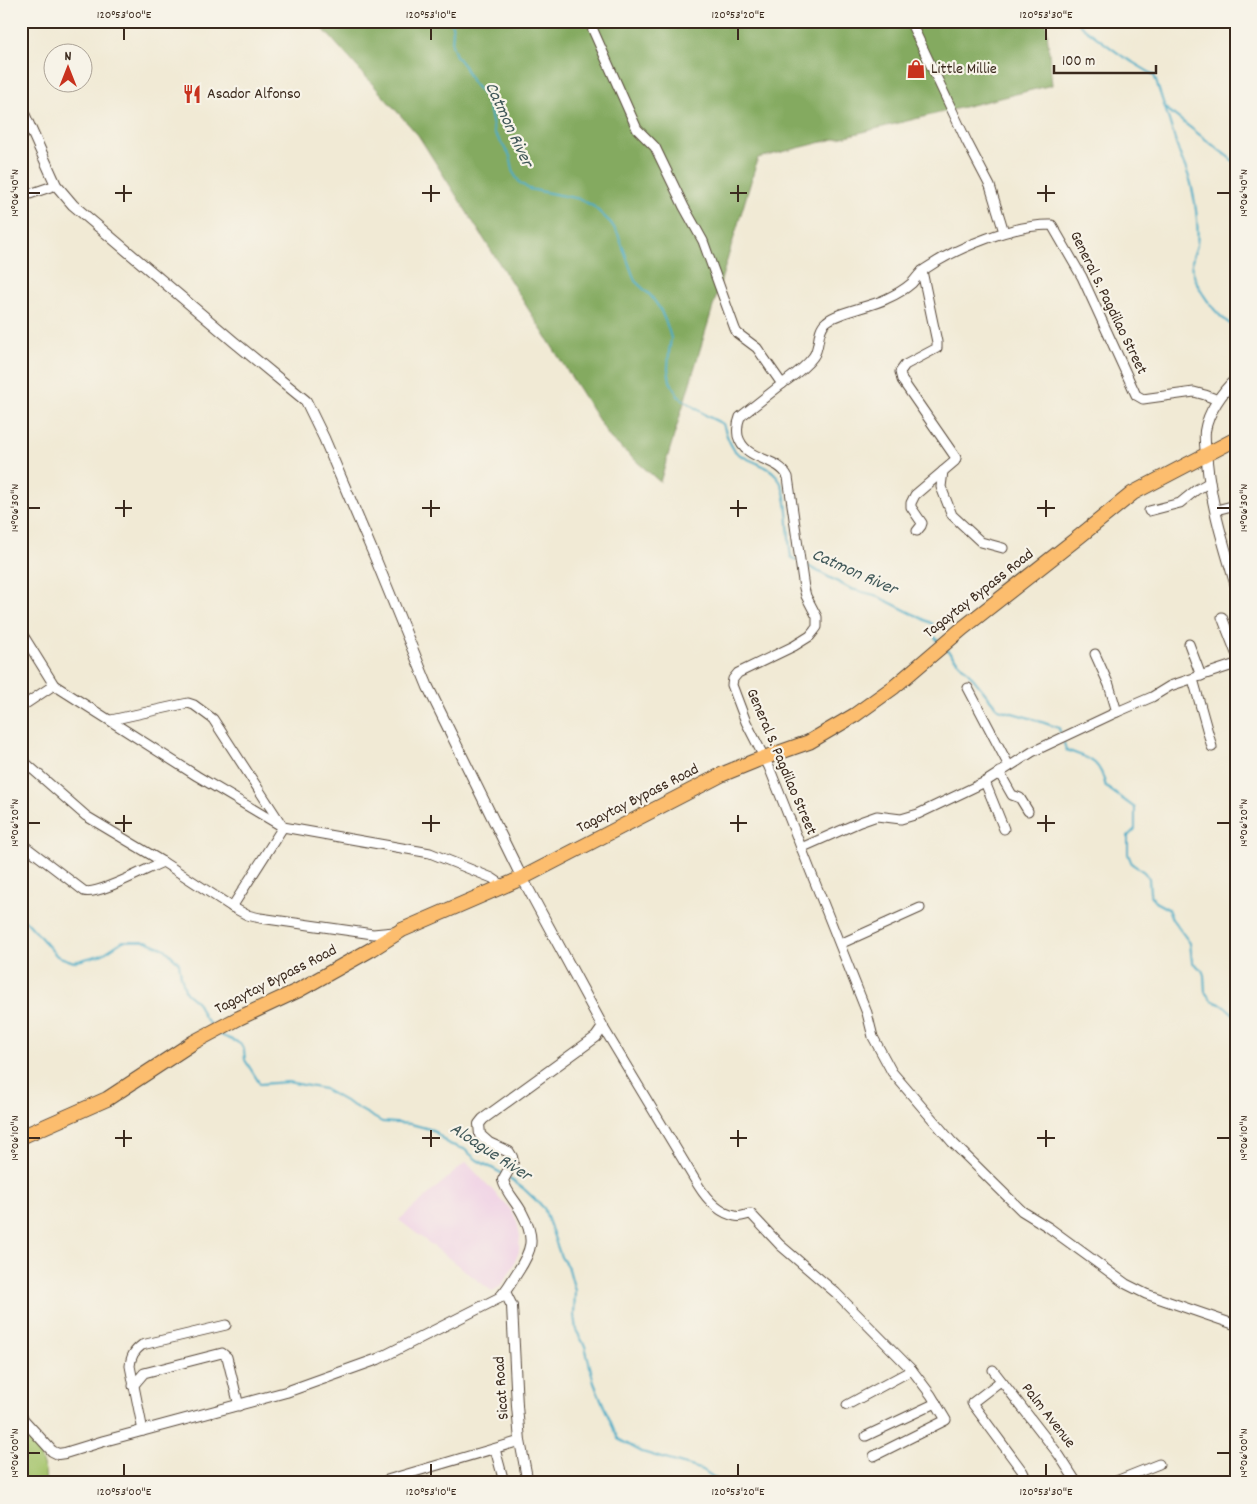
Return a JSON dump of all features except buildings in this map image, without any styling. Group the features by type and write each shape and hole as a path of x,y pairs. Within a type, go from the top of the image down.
{"main road":[{"name":"Tagaytay Bypass Road","path":"21,1137 107,1099 194,1042 239,1018 299,990 402,930 522,878 723,774 809,742 832,730 874,702 963,628 1133,493 1236,439"}],"street":[{"path":"589,21 638,129 655,147 703,241 737,333 757,348 782,384"},
{"path":"910,21 990,186 1004,232"},
{"path":"21,107 56,185 73,206 228,338 306,401 324,438 428,687 522,878 603,1027 698,1185 708,1199 722,1210 736,1216 752,1214 788,1252 836,1292 912,1370 946,1420 874,1456"},
{"path":"21,197 56,185"},
{"name":"General S. Pagdilao Street","path":"1218,400 1194,392 1150,398 1136,395 1082,277 1052,225 1004,232 938,261 922,271 910,284 895,295 827,321 822,326 815,355 802,369 740,417 737,430 740,440 746,449 753,455 777,465 785,472 789,485 806,596 817,616 816,627 810,636 794,646 738,673 733,679 732,685 744,716 765,757 840,944 867,1013 873,1037 892,1072 952,1142 1017,1206 1126,1284 1146,1294 1236,1325"},
{"path":"917,531 922,523 911,507 912,499 955,461 955,455 926,417 902,380 900,372 904,365 937,348 922,271"},
{"path":"1236,379 1218,400 1206,427 1205,436 1210,482 1236,586"},
{"path":"943,471 941,488 952,515 981,542 1003,548"},
{"path":"1149,511 1180,503 1210,482"},
{"path":"1216,510 1236,505"},
{"path":"1222,617 1236,653"},
{"path":"21,632 54,685 197,776 283,827 430,853 492,878 504,886"},
{"path":"1189,644 1212,747"},
{"path":"1095,654 1109,685 1118,712"},
{"path":"801,848 877,816 912,817 984,782 1048,744 1152,697 1174,684 1236,664"},
{"path":"21,707 54,685"},
{"path":"968,688 1010,766"},
{"path":"111,720 188,703 194,705 213,719 283,827"},
{"path":"21,758 86,816 247,915 371,934 402,930"},
{"path":"999,772 1012,795 1020,798 1028,811"},
{"path":"984,782 1004,829"},
{"path":"232,907 283,827"},
{"path":"21,843 88,893 100,890 163,862"},
{"path":"840,944 920,908"},
{"path":"21,1417 52,1451 58,1454 65,1453 286,1392 378,1359 499,1298 505,1292 528,1256 531,1236 525,1218 508,1193 503,1180 512,1162 512,1157 509,1152 489,1143 480,1135 479,1124 483,1119 596,1037 603,1027"},
{"name":"Sicat Road","path":"505,1292 512,1306 520,1441 528,1483"},
{"path":"143,1431 130,1366 131,1358 135,1351 142,1345 226,1325"},
{"path":"133,1386 144,1373 222,1352 227,1357 239,1406"},
{"path":"847,1405 912,1370"},
{"name":"Palm Avenue","path":"993,1370 1060,1455 1077,1483"},
{"path":"1003,1383 998,1383 972,1403 1023,1472 1028,1483"},
{"path":"866,1436 936,1403"},
{"path":"388,1483 387,1480 520,1441"},
{"path":"495,1448 504,1482 502,1483"},
{"path":"1111,1483 1159,1464"}],"shaded area":[{"path":"466,1162 511,1210 517,1221 520,1236 519,1251 513,1267 503,1283 493,1292 399,1220"}],"green space":[{"path":"316,21 1046,21 1052,85 758,158 660,482 610,438 418,135"},
{"path":"32,1431 45,1471 46,1483 21,1483 21,1441"}],"waterway":[{"name":"Catmon River","path":"451,21 453,30 452,45 456,56 464,66 472,82 484,96 490,111 494,132 510,156 514,174 520,183 529,189 580,199 593,206 611,223 618,234 635,281 651,296 660,309 667,325 671,338 668,369 670,381 678,396 707,416 723,424 736,452 769,469 778,478 785,495 791,557 796,560"},
{"path":"1078,21 1080,25 1122,56 1154,75 1165,108 1236,163"},
{"path":"1165,108 1190,179 1195,202 1198,238 1192,263 1196,281 1214,309 1221,317 1236,327"},
{"name":"Catmon River","path":"804,564 851,589 875,595 933,624 933,635 939,642"},
{"name":"Catmon River","path":"946,649 968,672 998,709 1059,728 1060,732"},
{"name":"Catmon River","path":"1064,743 1066,750 1093,762 1101,771 1106,787 1135,808 1135,829 1128,836 1128,854 1132,864 1144,872 1149,879 1150,893 1155,902 1168,909 1172,919 1190,943 1192,962 1202,970 1204,975 1205,992 1212,1001 1223,1005 1236,1016"},
{"name":"Aloague River","path":"21,919 27,922 57,956 74,962 103,954 123,941 146,941 165,949 179,963 186,993 197,1002 204,1017 211,1026"},
{"name":"Aloague River","path":"220,1035 240,1043 244,1050 245,1060 260,1084 288,1082 324,1089 382,1122 411,1124 433,1130 449,1144 464,1149 477,1160 503,1174"},
{"name":"Aloague River","path":"509,1178 544,1208 561,1257 569,1269 575,1291 574,1315 576,1330 585,1346 594,1383 618,1439 642,1452 703,1470 722,1483"}],"place":[{"name":"Little Millie","path":"916,69"},
{"name":"Asador Alfonso","path":"192,94"}]}
